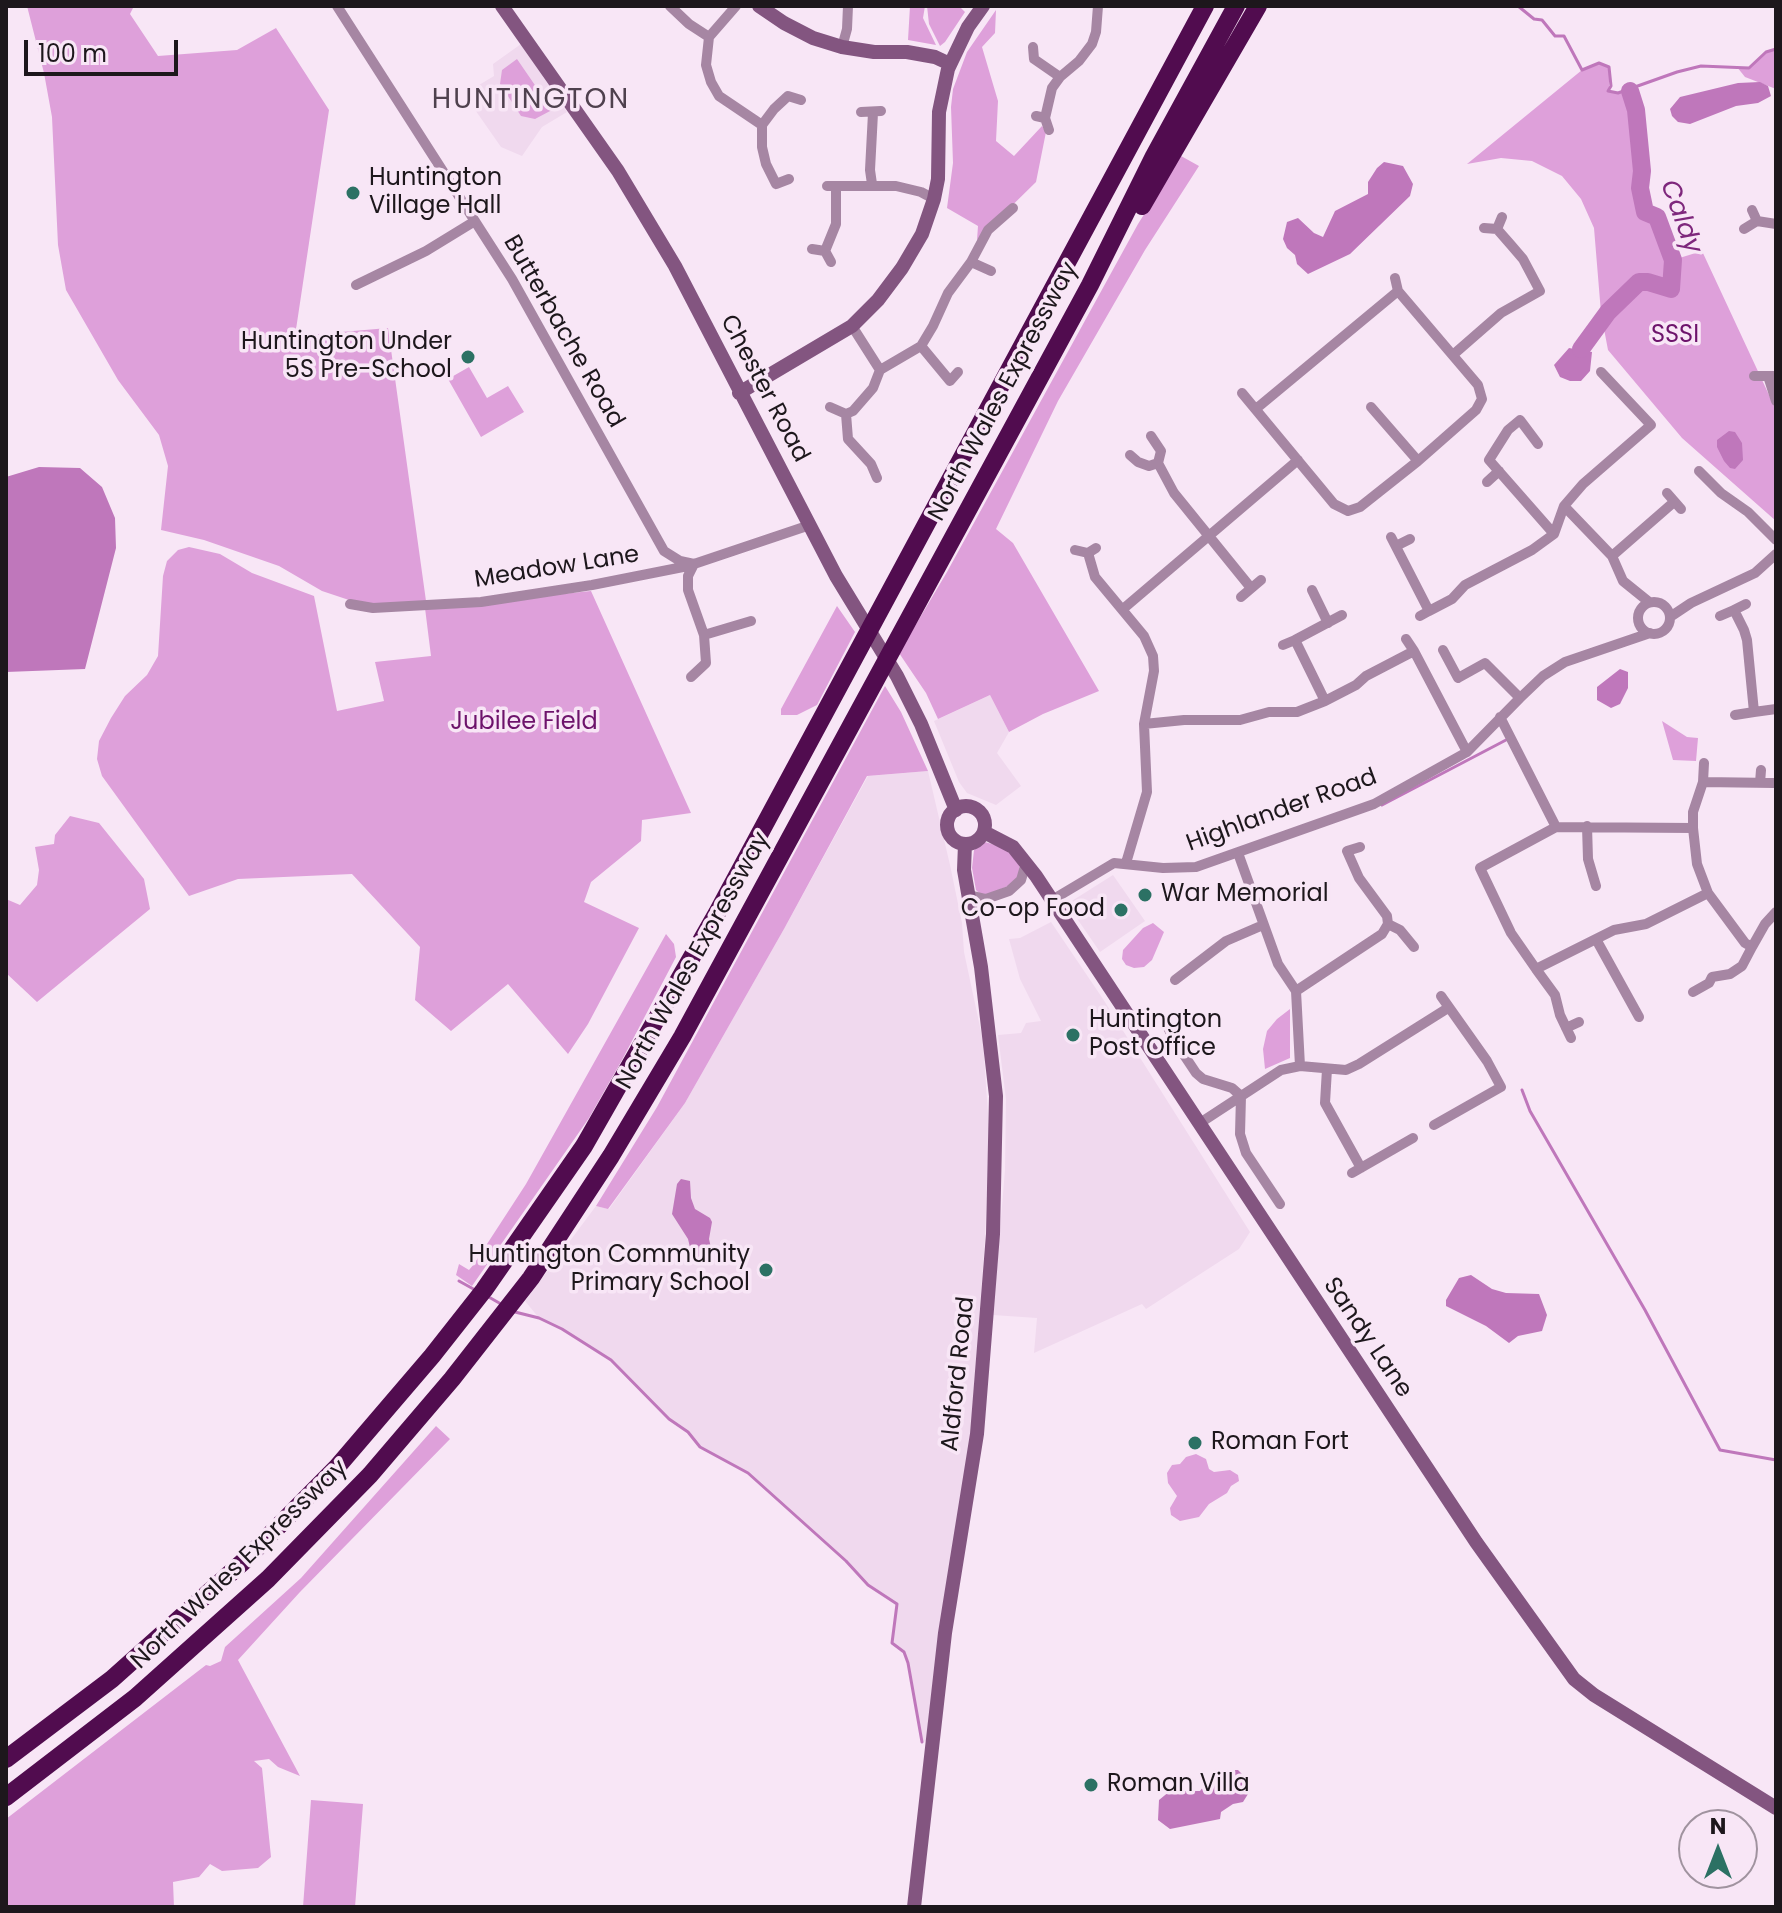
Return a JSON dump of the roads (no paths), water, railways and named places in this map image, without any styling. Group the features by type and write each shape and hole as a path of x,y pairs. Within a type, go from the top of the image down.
{"highway":[{"name":"North Wales Expressway","path":"6,1759 112,1679 244,1561 337,1467 484,1290 584,1146 657,1020 1205,6"},
{"name":"North Wales Expressway","path":"6,1797 135,1698 268,1579 370,1475 512,1303 611,1156 682,1037 1090,285 1154,156 1236,6"},
{"path":"1090,285 1138,212 1258,6"}],"main road":[{"name":"Chester Road","path":"502,6 618,171 655,231 857,612 897,676 921,724 956,810"},
{"path":"759,6 813,38 842,47 874,52 907,52 935,57 950,64"},
{"path":"739,393 852,326 878,300 902,268 922,234 934,199 938,179 942,92 950,64 963,34 983,6"},
{"path":"966,807 980,812 985,822 984,832 978,840 965,844 952,838 948,820 956,810 966,807"},
{"name":"Sandy Lane","path":"984,832 1013,847 1052,900 1459,1517 1574,1679 1594,1695 1776,1808"},
{"name":"Aldford Road","path":"914,1907 945,1633 977,1434 993,1234 996,1096 981,967 964,870 965,844"}],"street":[{"name":"Butterbache Road","path":"337,6 540,326 664,551 680,561 694,564"},
{"path":"670,6 709,37"},
{"path":"736,6 709,37 706,65 719,96 762,125"},
{"path":"842,47 848,6"},
{"path":"1049,130 1041,117 1052,88 1092,44 1098,6"},
{"path":"1033,47 1029,60 1060,77"},
{"path":"789,179 775,189 763,158 762,125 786,92 801,100"},
{"path":"861,112 877,112 870,170 872,184"},
{"path":"812,249 828,256 836,224 831,186 896,186 921,192 934,199"},
{"path":"846,414 860,404 873,388 880,370 921,346 948,293 971,262 988,230 1013,208"},
{"path":"1752,210 1757,221"},
{"path":"1497,229 1502,217"},
{"path":"356,285 426,251 475,221"},
{"path":"1744,229 1757,221 1776,224"},
{"path":"1454,354 1501,313 1544,292 1523,259 1497,229 1484,228"},
{"path":"971,262 991,271"},
{"path":"1242,393 1334,504 1348,511 1360,507 1476,410 1482,399 1478,385 1454,354 1398,291 1395,278"},
{"path":"1257,408 1398,291"},
{"path":"852,326 880,370"},
{"path":"921,346 950,386 958,372"},
{"path":"1410,539 1393,542 1424,614 1452,599 1465,585 1532,550 1554,534 1564,506 1583,484 1641,441 1651,425 1601,372"},
{"path":"1754,376 1772,376 1776,401"},
{"path":"830,407 846,414"},
{"path":"1371,407 1418,461"},
{"path":"846,414 848,439 877,462 877,478"},
{"path":"1538,444 1520,420 1508,430 1489,460 1554,534"},
{"path":"1151,436 1161,451 1158,463 1174,493 1251,588"},
{"path":"1130,455 1149,466 1158,463"},
{"path":"1123,609 1298,460"},
{"path":"1487,482 1499,471"},
{"path":"1699,471 1776,540"},
{"path":"1612,556 1674,501"},
{"path":"1564,506 1612,556 1623,581 1645,601 1658,602 1668,612"},
{"path":"691,677 706,663 704,635 688,590 688,576 694,564 810,525"},
{"path":"1075,550 1092,550 1095,577 1144,636 1153,656 1154,671 1144,724 1147,792 1126,863"},
{"path":"1668,612 1683,608 1755,573 1776,554"},
{"name":"Meadow Lane","path":"350,604 373,608 481,602 592,585 694,564"},
{"path":"1241,597 1261,580"},
{"path":"1312,590 1328,623"},
{"path":"1645,601 1638,619 1646,631 1664,630 1668,612"},
{"path":"1720,616 1746,604"},
{"path":"1734,610 1747,640 1754,712"},
{"path":"1283,645 1342,615"},
{"path":"704,635 751,621"},
{"name":"Highlander Road","path":"1052,900 1114,863 1163,868 1196,867 1374,804 1467,752 1543,676 1565,662 1630,640 1646,631"},
{"path":"1406,639 1467,752"},
{"path":"1295,640 1325,701"},
{"path":"1443,650 1458,678 1485,663 1520,698"},
{"path":"1144,724 1240,720 1269,712 1297,712 1356,685 1366,676 1414,651"},
{"path":"1735,715 1776,709"},
{"path":"1500,717 1556,827"},
{"path":"1704,763 1703,782 1693,812 1697,864 1708,893 1745,943 1752,947"},
{"path":"1760,783 1761,770"},
{"path":"1703,782 1774,783"},
{"path":"1587,826 1588,859 1596,878"},
{"path":"1469,873 1556,827 1693,828"},
{"path":"1296,991 1382,934 1388,924 1387,916 1342,853 1360,847"},
{"path":"1238,853 1278,964 1296,991 1300,1066"},
{"path":"969,895 986,899 1009,891 1021,880 1026,863"},
{"path":"1480,868 1511,933 1555,995 1568,1033 1579,1022"},
{"path":"1536,969 1614,930 1646,924 1708,893"},
{"path":"1693,992 1709,983 1712,977 1730,974 1742,966 1765,924 1776,912"},
{"path":"1388,924 1400,930 1414,947"},
{"path":"1175,980 1226,941 1263,925"},
{"path":"1597,941 1639,1017"},
{"path":"1434,1125 1506,1085 1441,996"},
{"path":"1200,1123 1281,1070 1300,1066 1346,1070 1448,1008"},
{"path":"1164,1019 1196,1073 1203,1079 1232,1088 1241,1096 1240,1134 1246,1153 1280,1204"},
{"path":"1327,1069 1325,1103 1356,1171 1413,1138"}],"waterway":[{"path":"1518,6 1534,19 1542,20 1555,36 1564,36 1582,70 1599,63 1609,67 1611,86 1608,91 1618,93 1701,66 1749,68 1766,52 1776,49"},
{"name":"Caldy","path":"1581,349 1608,312 1639,282 1671,289 1673,260 1657,217 1645,212 1640,188 1642,171 1636,110 1630,91"},
{"path":"1382,805 1506,740"},
{"path":"1522,1090 1530,1111 1645,1310 1720,1450 1776,1460"},
{"path":"459,1281 477,1291"},
{"path":"487,1296 501,1304"},
{"path":"515,1312 539,1318 562,1329 611,1360 700,1447 748,1473 846,1561 868,1585 897,1604 892,1643 904,1652 908,1663 922,1742"}],"place":[{"name":"Huntington Village Hall","path":"353,193"},
{"name":"Huntington Under 5S Pre-School","path":"468,357"},
{"name":"War Memorial","path":"1145,895"},
{"name":"Co-op Food","path":"1121,910"},
{"name":"Huntington Post Office","path":"1073,1035"},
{"name":"Huntington Community Primary School","path":"766,1270"},
{"name":"Roman Fort","path":"1195,1443"},
{"name":"Roman Villa","path":"1091,1785"}],"district":[{"name":"HUNTINGTON","path":"531,101"}],"park label":[{"name":"SSSI","path":"1675,336"},
{"name":"Jubilee Field","path":"524,723"}]}
